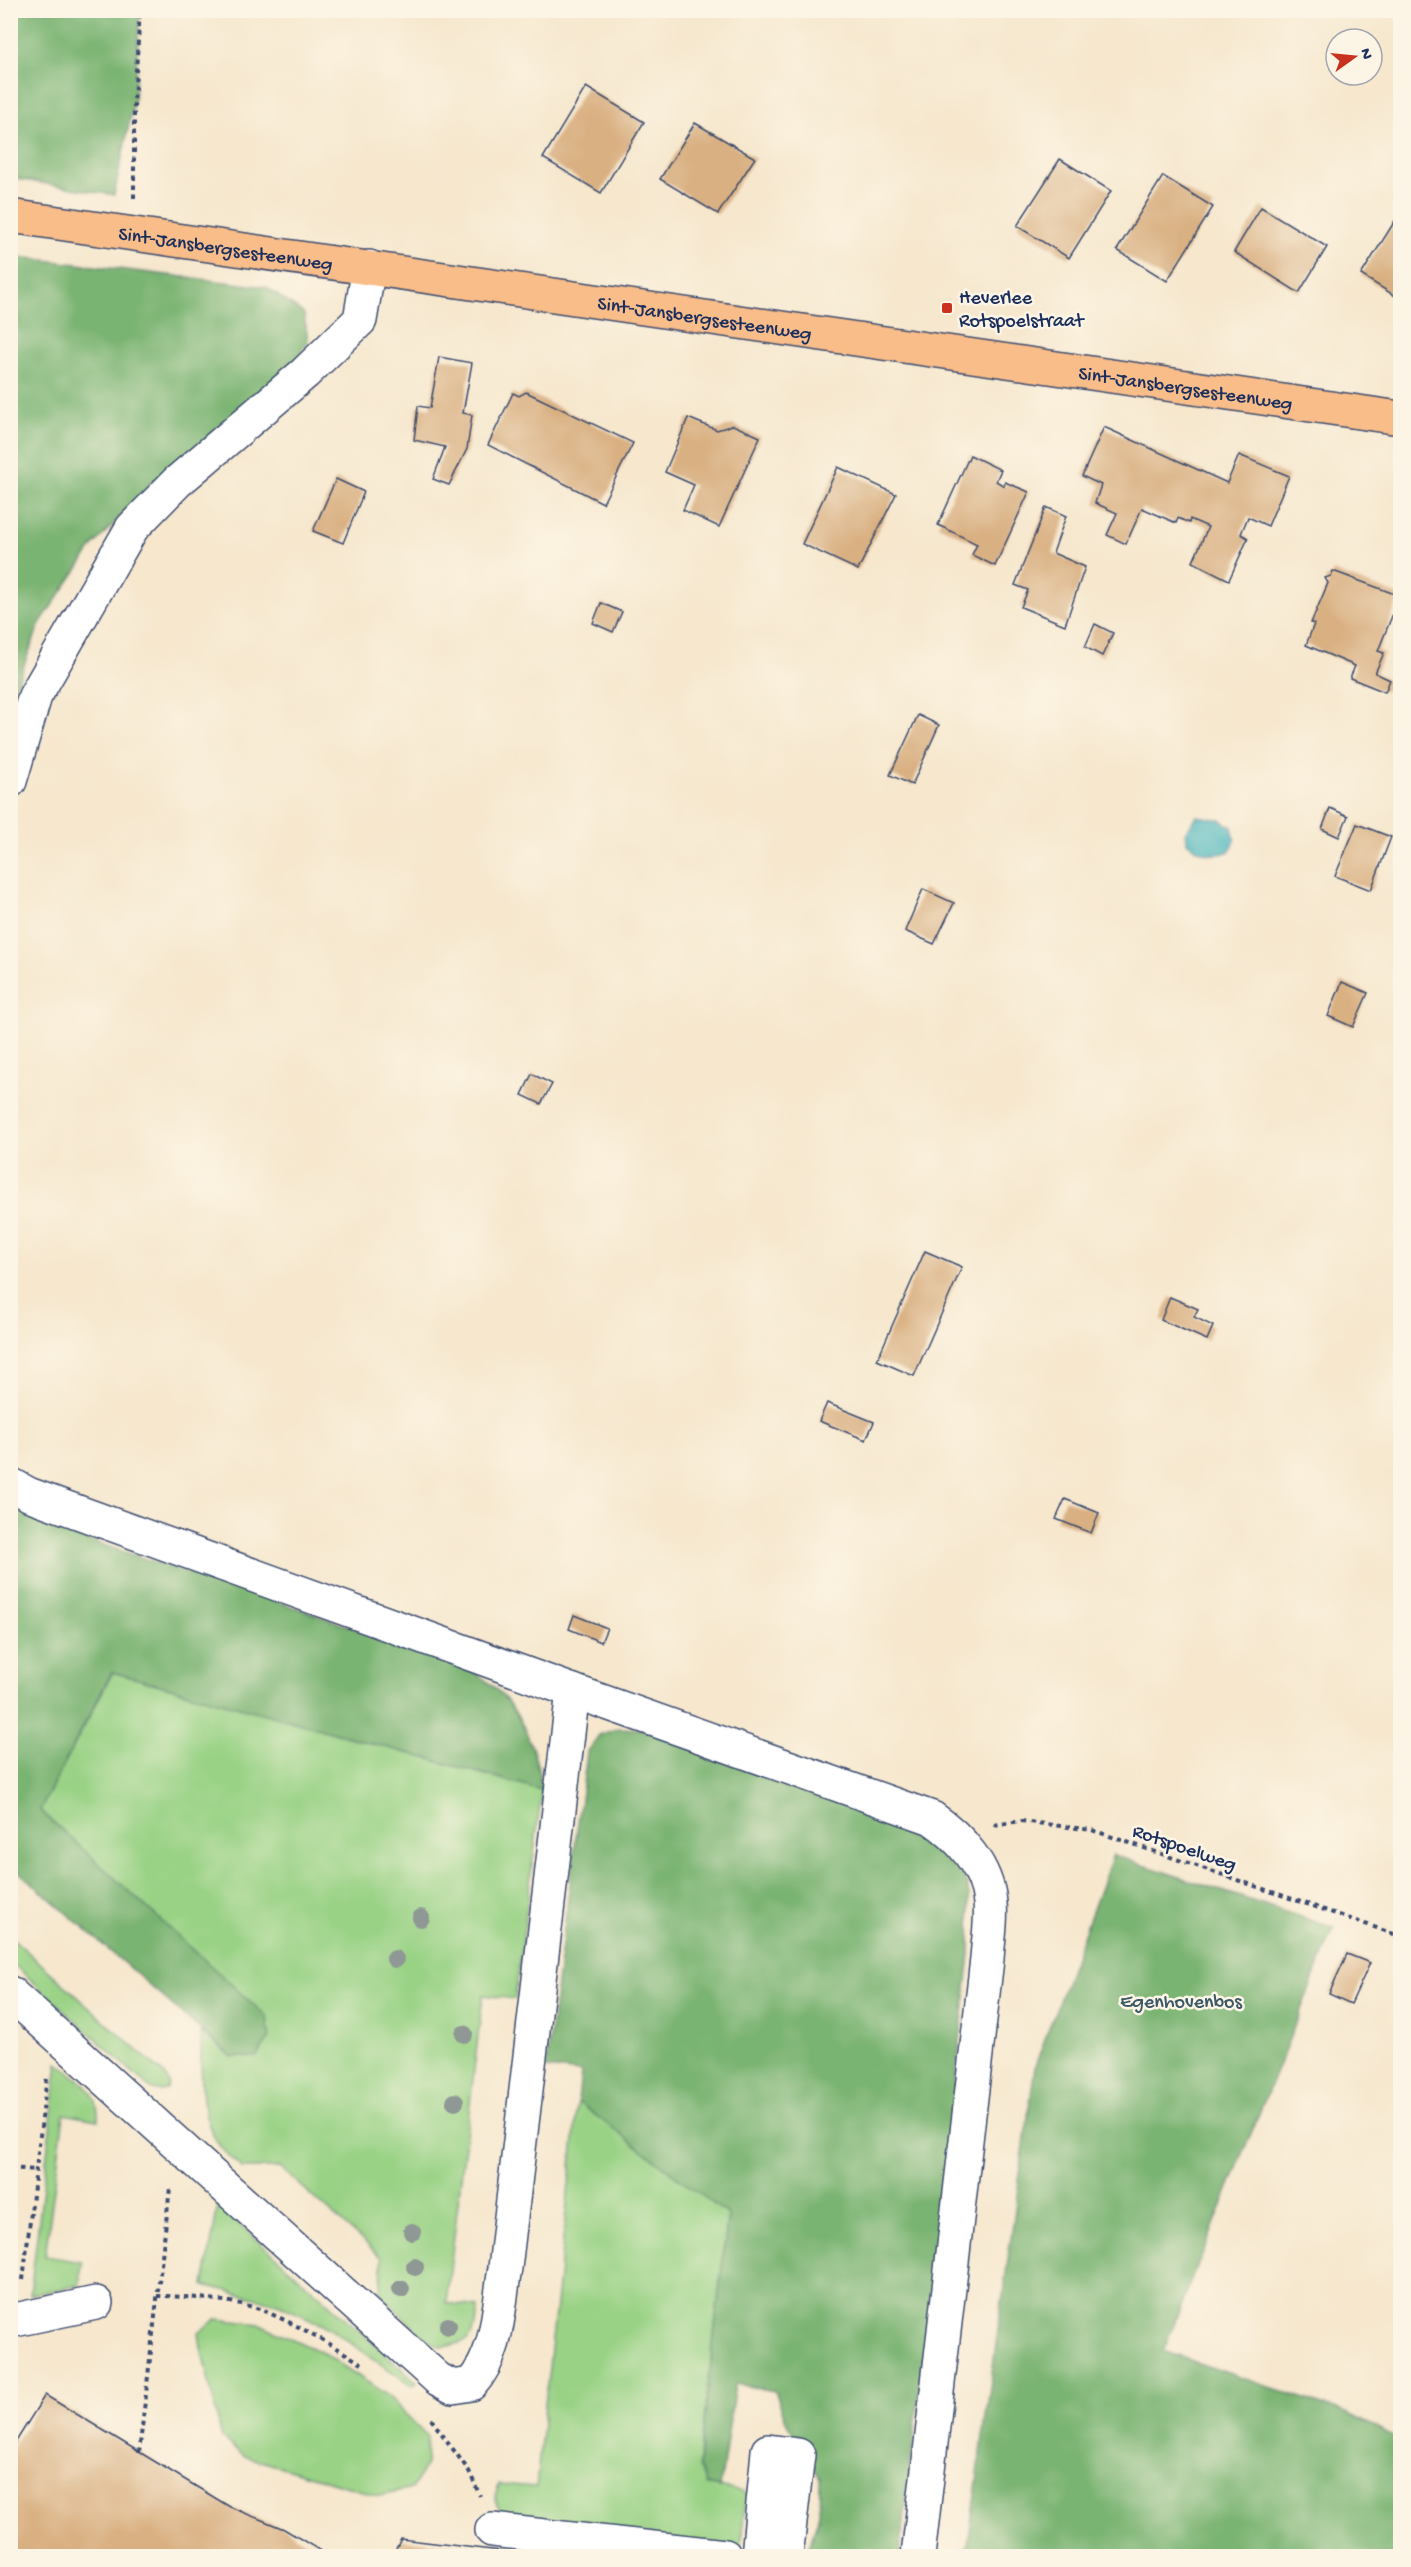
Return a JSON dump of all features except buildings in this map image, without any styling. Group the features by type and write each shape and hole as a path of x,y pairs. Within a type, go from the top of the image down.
{"main road":[{"name":"Sint-Jansbergsesteenweg","path":"10,216 1401,418"}],"street":[{"path":"10,781 35,696 132,528 177,482 305,373 360,320 365,303 369,267"},
{"path":"10,1484 28,1494 932,1818 953,1832 982,1870 990,1902 990,1914 987,1959 918,2556"},
{"path":"10,1993 438,2379 453,2387 471,2384 484,2369 491,2353 505,2268 573,1691"},
{"path":"14,2320 96,2303"},
{"path":"758,2556 768,2451 798,2455 786,2556"},
{"path":"492,2530 725,2556"}],"path":[{"path":"134,235 134,101 140,10"},
{"name":"Rotspoelweg","path":"953,1832 1021,1821 1092,1830 1401,1936"},
{"path":"14,2320 48,2071"},
{"path":"139,2453 175,2140"},
{"path":"10,2168 36,2170"},
{"path":"157,2296 182,2296 257,2308 321,2338 370,2369"},
{"path":"422,2412 469,2471 492,2530"}],"green space":[{"path":"10,11 140,11 134,101 114,195 11,178"},
{"path":"11,256 266,287 304,314 308,341 286,375 150,484 94,545 40,623 11,699"},
{"path":"11,1504 88,1540 300,1609 467,1668 498,1691 520,1719 534,1752 542,1790 112,1672 40,1810 267,2017 270,2038 256,2057 232,2057 11,1865"},
{"path":"113,1672 542,1790 515,1999 483,1995 446,2303 478,2307 476,2325 468,2340 441,2346 427,2339 381,2293 382,2258 281,2168 242,2168 221,2148 212,2133 204,2105 201,2032 232,2057 40,1810"},
{"path":"619,1728 642,1729 921,1834 942,1846 955,1858 967,1883 970,1954 900,2556 807,2556 819,2513 820,2478 787,2423 775,2391 735,2384 720,2488 706,2485 699,2466 728,2215 578,2102 581,2072 546,2068 587,1753 599,1735"},
{"name":"Egenhovenbos","path":"1113,1855 1334,1928 1163,2351 1346,2413 1400,2439 1400,2556 957,2556 968,2545 1035,2066"},
{"path":"11,1937 166,2076 169,2083 167,2089 162,2091 150,2088 11,1962"},
{"path":"58,2063 92,2093 98,2109 98,2120 64,2114 45,2256 82,2262 79,2285 30,2295"},
{"path":"578,2102 728,2215 699,2466 706,2485 747,2492 739,2556 514,2544 495,2498 499,2484 536,2487"},
{"path":"218,2205 417,2382 413,2386 327,2327 278,2304 204,2285"},
{"path":"216,2319 260,2324 325,2354 387,2395 427,2436 426,2465 411,2489 379,2496 244,2456 222,2438 198,2334"}],"water":[{"path":"1197,816 1221,820 1232,827 1235,841 1230,851 1219,854 1207,853 1187,842 1186,831"}],"place":[{"name":"Heverlee Rotspoelstraat","path":"947,308"}]}
